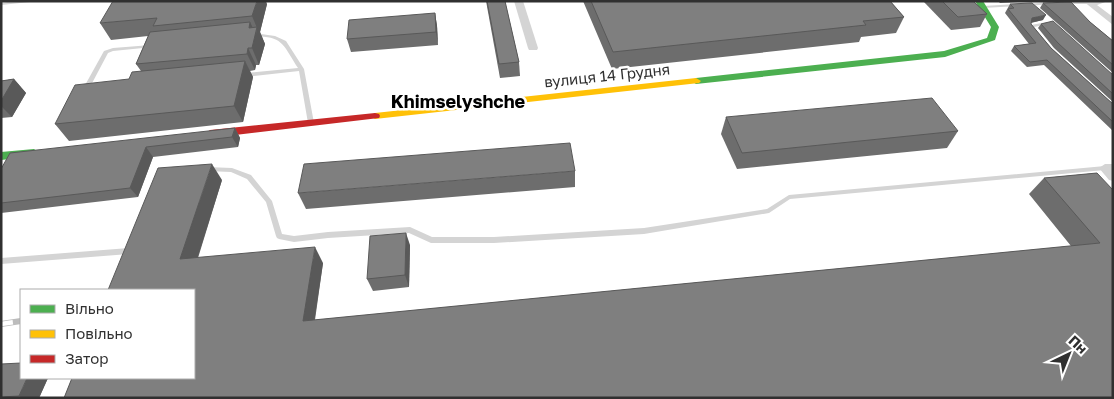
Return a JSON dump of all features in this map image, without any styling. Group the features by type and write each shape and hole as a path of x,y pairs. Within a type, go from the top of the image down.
{"street":[{"path":"518,1 533,48"},
{"path":"1088,2 1104,1"},
{"path":"1088,2 1113,22"},
{"name":"вулиця 14 Грудня","path":"195,135 945,54 991,40 995,27 981,4"},
{"path":"1,156 50,151"}],"lane":[{"path":"1,4 30,1"},
{"path":"981,4 1088,2"},
{"path":"1031,4 1038,10"},
{"path":"1041,38 1031,26 1051,22 1044,16"},
{"path":"246,37 265,35 284,42 301,69 311,123"},
{"path":"98,90 86,89 106,52 160,45"},
{"path":"243,75 301,69"},
{"path":"198,171 232,170 249,177 269,201 279,236 294,239 410,230 431,240 494,240 644,231 769,211 789,197 1110,171"},
{"path":"1,261 129,249 125,258"}],"building":[{"path":"113,1 257,1 252,16 153,26 157,18 100,23"},
{"path":"487,1 505,1 519,62 499,64"},
{"path":"591,1 890,1 904,17 863,21 866,25 613,52"},
{"path":"942,1 973,1 987,14 958,17"},
{"path":"1071,2 1090,22 1113,41 1113,65 1043,3"},
{"path":"1032,3 1046,15 1032,18 1031,24 1051,48 1113,104 1113,122 1047,60 1030,62 1014,46 1036,43 1008,9 1014,8 1010,4"},
{"path":"435,13 436,32 347,39 349,20"},
{"path":"1053,21 1113,75 1113,94 1058,43 1041,24"},
{"path":"250,22 249,28 257,27 252,48 248,48 247,54 136,64 150,32"},
{"path":"245,61 234,106 55,124 75,85 129,79 132,72"},
{"path":"14,79 1,101 1,81"},
{"path":"932,98 958,131 742,153 726,117"},
{"path":"235,128 232,137 146,147 130,188 1,203 1,169 10,153"},
{"path":"570,143 575,171 298,193 304,164"},
{"path":"212,164 180,259 315,247 303,321 1100,243 1044,178 1097,173 1113,190 1113,398 64,398 72,379 195,379 195,289 108,289 158,168"},
{"path":"406,233 405,275 367,279 370,236"},
{"path":"20,363 20,379 27,379 19,396 1,397 1,364"}],"railway":[{"path":"1,324 20,321"}],"traffic: fast":[{"path":"696,81 945,54 991,40 995,27 979,1"},
{"path":"1,156 34,153"}],"traffic: slow":[{"path":"375,116 696,81"}],"traffic: jam":[{"path":"210,134 375,116"}],"district":[{"name":"Khimselyshche","path":"458,101"}]}
